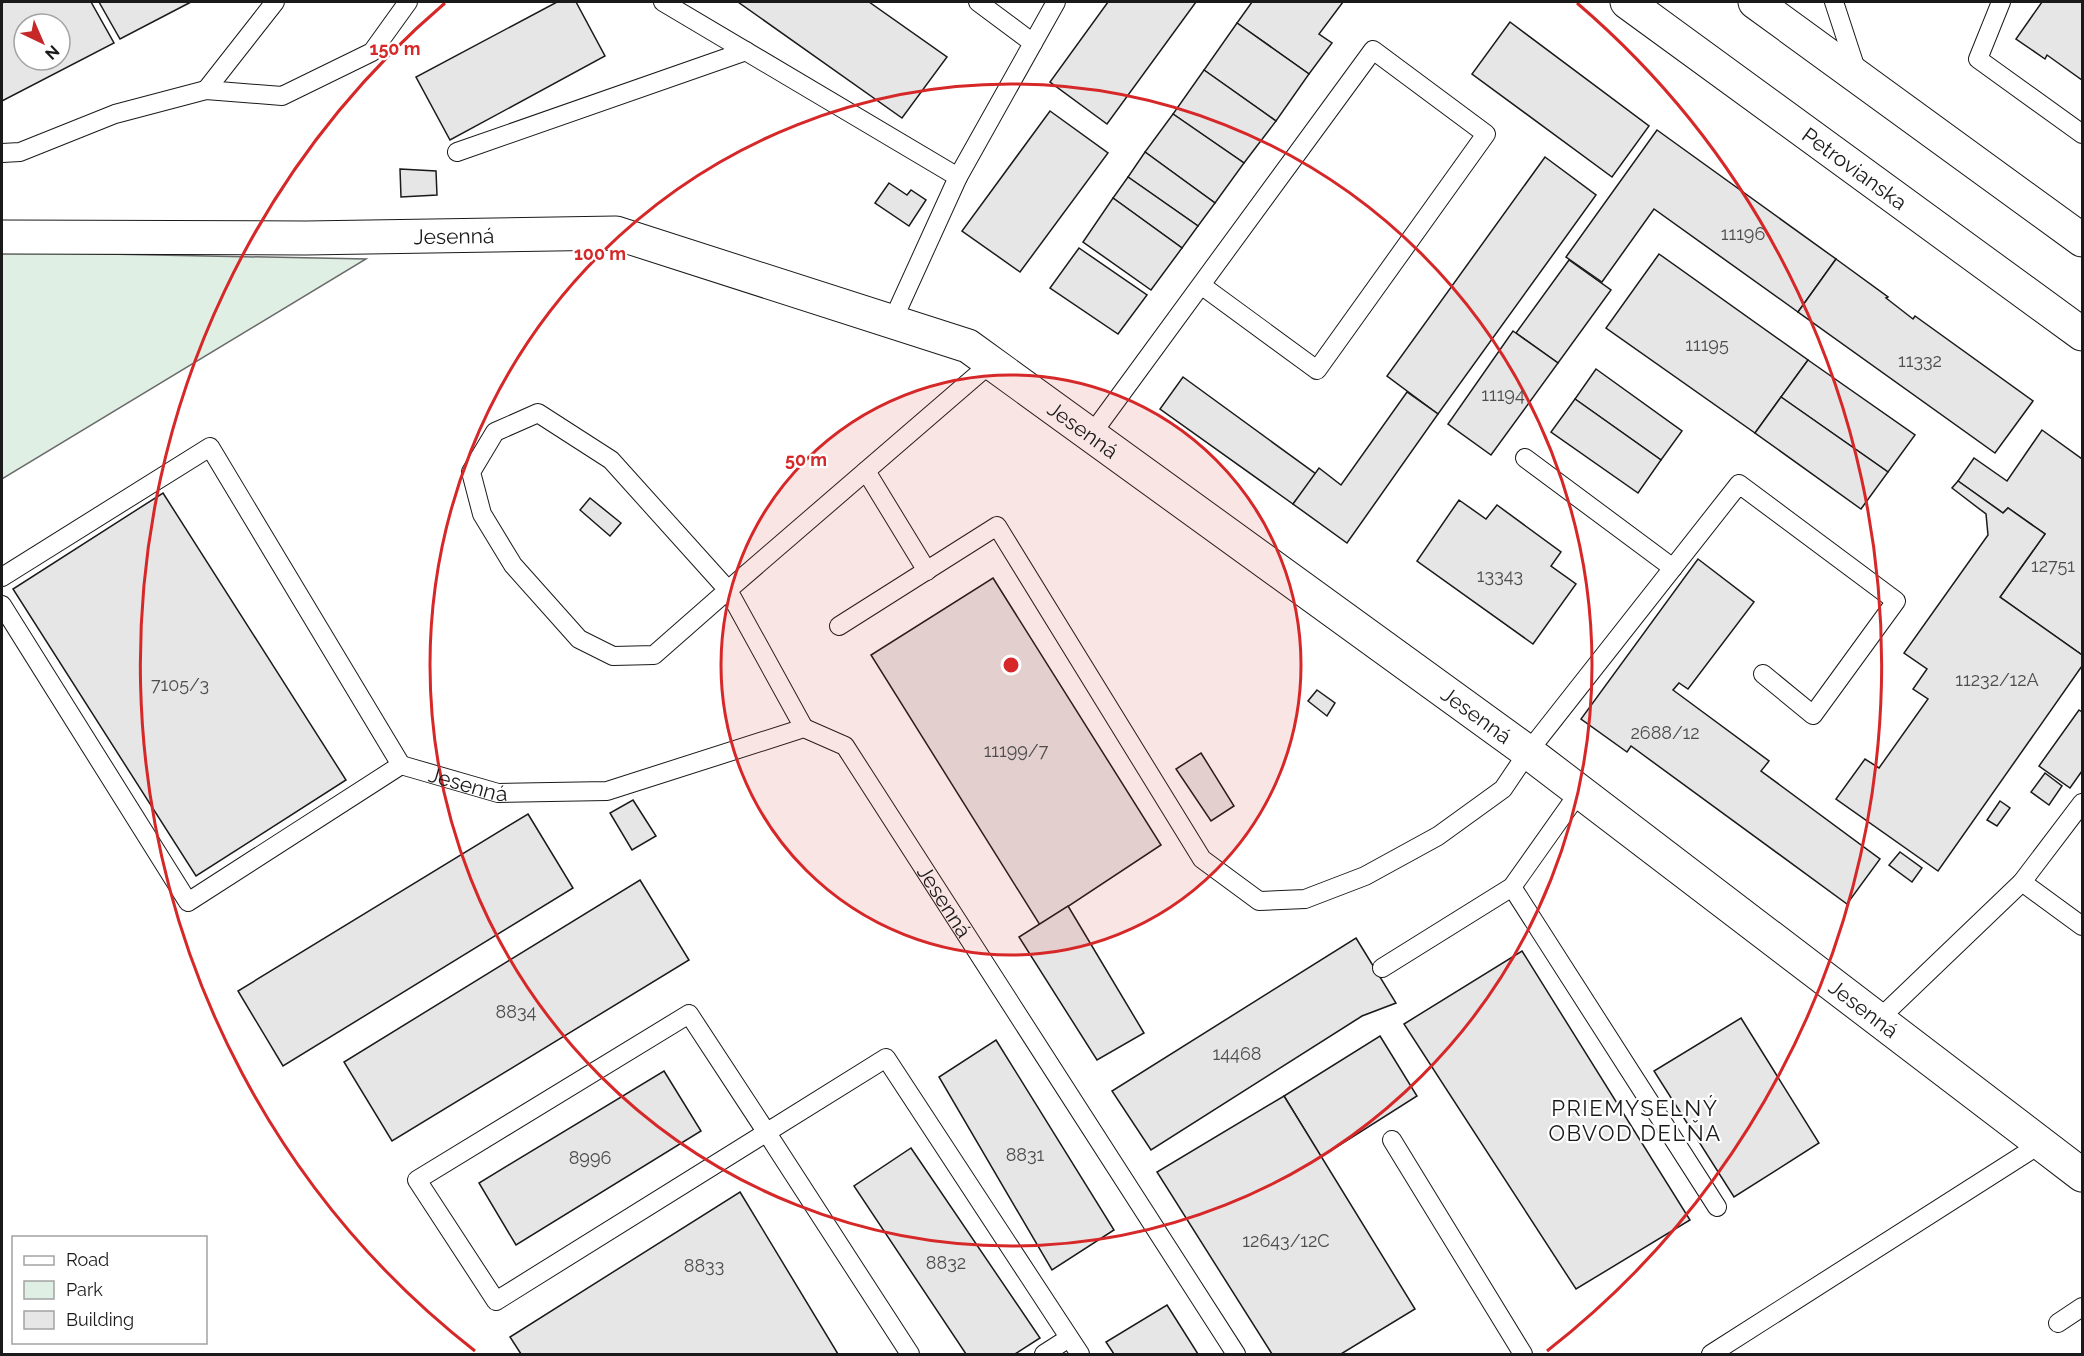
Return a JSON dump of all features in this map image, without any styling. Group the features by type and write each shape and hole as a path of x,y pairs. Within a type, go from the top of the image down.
{"street":[{"name":"Petrovianska","path":"1626,2 2082,334"},
{"path":"1755,2 2082,240"},
{"name":"Jesenná","path":"2,237 306,238 616,233 968,346 1528,752 2082,1175"}],"lane":[{"path":"206,90 276,2"},
{"path":"2,153 20,152 115,114 206,90 282,96 372,52 408,2"},
{"path":"663,2 958,177"},
{"path":"978,2 1033,43"},
{"path":"892,322 958,177 1056,2"},
{"path":"1834,2 1859,77"},
{"path":"2001,2 1978,59 2082,134"},
{"path":"1091,435 1373,50 1486,134 1317,370 1201,285"},
{"path":"457,152 746,51"},
{"path":"804,728 728,590 611,460 538,413 495,432 471,472 482,514 513,565 579,639 613,656 654,655 728,590 991,363"},
{"path":"2,577 210,447 401,765 188,902 2,605"},
{"path":"1525,458 1673,568"},
{"path":"866,471 927,571"},
{"path":"839,626 997,526 1202,859 1259,901 1305,899 1365,876 1438,836 1503,789 1528,752 1739,484 1896,601 1813,715 1762,674"},
{"name":"Jesenná","path":"401,765 498,793 607,790 804,728 845,746 1236,1354"},
{"path":"1382,968 1512,887 1580,791"},
{"path":"1879,1019 2022,882 2082,802"},
{"path":"2022,882 2082,927"},
{"path":"1512,887 1717,1207"},
{"path":"910,1354 767,1133 689,1014 417,1180 496,1302 767,1133 886,1058 1080,1354"},
{"path":"1392,1140 1523,1354"},
{"path":"1710,1354 2042,1143"},
{"path":"2058,1323 2082,1307"},
{"path":"1044,1354 1069,1338"}],"green space":[{"path":"2,252 366,259 2,479"}],"building":[{"path":"91,2 114,43 72,65 72,12 12,12 12,72 58,72 2,101 2,3"},
{"path":"99,2 191,2 120,39"},
{"path":"557,2 576,2 605,56 450,140 416,77"},
{"path":"738,2 869,2 947,57 902,118"},
{"path":"1108,2 1196,2 1107,124 1050,82"},
{"path":"1252,2 1343,2 1319,34 1332,43 1309,74 1237,23"},
{"path":"2042,2 2082,2 2082,80 2047,55 2045,59 2016,39"},
{"path":"1510,22 1649,126 1612,177 1472,74"},
{"path":"1237,23 1309,74 1276,121 1204,70"},
{"path":"1204,70 1276,121 1244,163 1173,114"},
{"path":"1050,111 1108,153 1020,272 962,231"},
{"path":"1173,114 1244,163 1215,203 1145,152"},
{"path":"1657,130 1836,259 1798,312 1654,209 1602,282 1566,257"},
{"path":"1145,152 1215,203 1198,226 1128,177"},
{"path":"1545,157 1596,195 1438,414 1387,376"},
{"path":"400,169 436,171 437,195 401,197"},
{"path":"1128,177 1198,226 1182,248 1113,198"},
{"path":"889,183 907,195 911,190 926,200 909,226 875,203"},
{"path":"1113,198 1182,248 1151,290 1083,242"},
{"path":"1079,248 1147,295 1118,334 1050,288"},
{"path":"1659,254 1808,360 1755,433 1606,328"},
{"path":"1836,259 1888,297 1886,298 1913,319 1915,316 2033,401 1995,453 1798,312"},
{"path":"1569,260 1611,290 1558,363 1516,333"},
{"path":"1513,331 1558,363 1491,455 1448,424"},
{"path":"1808,360 1915,435 1888,472 1781,397"},
{"path":"1596,369 1682,431 1661,460 1575,399"},
{"path":"1183,377 1316,474 1293,504 1160,409"},
{"path":"1407,392 1438,414 1347,543 1293,504 1319,468 1341,485"},
{"path":"1781,397 1888,472 1861,509 1755,433"},
{"path":"1575,399 1661,460 1638,493 1551,432"},
{"path":"2042,430 2082,459 2082,655 2000,597 2045,534 2008,508 2003,513 1958,481 1974,458 2007,481"},
{"path":"1958,481 2003,513 2008,508 2045,534 2000,597 2082,655 2082,666 1938,871 1836,799 1865,759 1879,768 1928,699 1913,689 1927,669 1904,653 1988,535 1986,514 1952,488"},
{"path":"163,493 346,780 196,876 13,589"},
{"path":"590,498 621,523 610,536 580,510"},
{"path":"1459,500 1486,519 1497,505 1561,552 1551,566 1576,584 1533,644 1417,561"},
{"path":"1698,559 1754,602 1688,689 1679,683 1673,690 1769,761 1761,771 1880,859 1847,904 1631,746 1627,752 1581,719"},
{"path":"993,578 1161,845 1040,925 871,655"},
{"path":"1317,690 1335,703 1327,716 1308,701"},
{"path":"2079,710 2082,712 2082,771 2070,788 2039,766"},
{"path":"1201,753 1234,806 1211,821 1176,769"},
{"path":"2045,773 2062,786 2049,805 2031,792"},
{"path":"633,800 656,836 632,850 610,813"},
{"path":"2000,801 2010,808 1997,826 1987,820"},
{"path":"528,814 573,888 283,1066 238,991"},
{"path":"1900,852 1922,868 1912,882 1889,865"},
{"path":"640,880 689,960 392,1141 344,1062"},
{"path":"1068,906 1144,1033 1097,1060 1019,937"},
{"path":"1356,938 1396,1003 1362,1016 1151,1150 1112,1091"},
{"path":"1522,951 1690,1220 1576,1289 1404,1024"},
{"path":"1741,1018 1819,1143 1734,1197 1654,1071"},
{"path":"1380,1036 1417,1096 1321,1157 1284,1096"},
{"path":"996,1040 1114,1230 1052,1270 939,1077"},
{"path":"664,1071 701,1131 516,1245 479,1183"},
{"path":"1284,1096 1415,1309 1341,1354 1272,1354 1157,1172"},
{"path":"911,1148 1040,1338 1015,1354 966,1354 854,1186"},
{"path":"740,1192 838,1354 521,1354 510,1337"},
{"path":"1167,1305 1198,1354 1114,1354 1106,1342"}],"district":[{"name":"PRIEMYSELNÝ OBVOD DELŇA","path":"1635,1120"}]}
